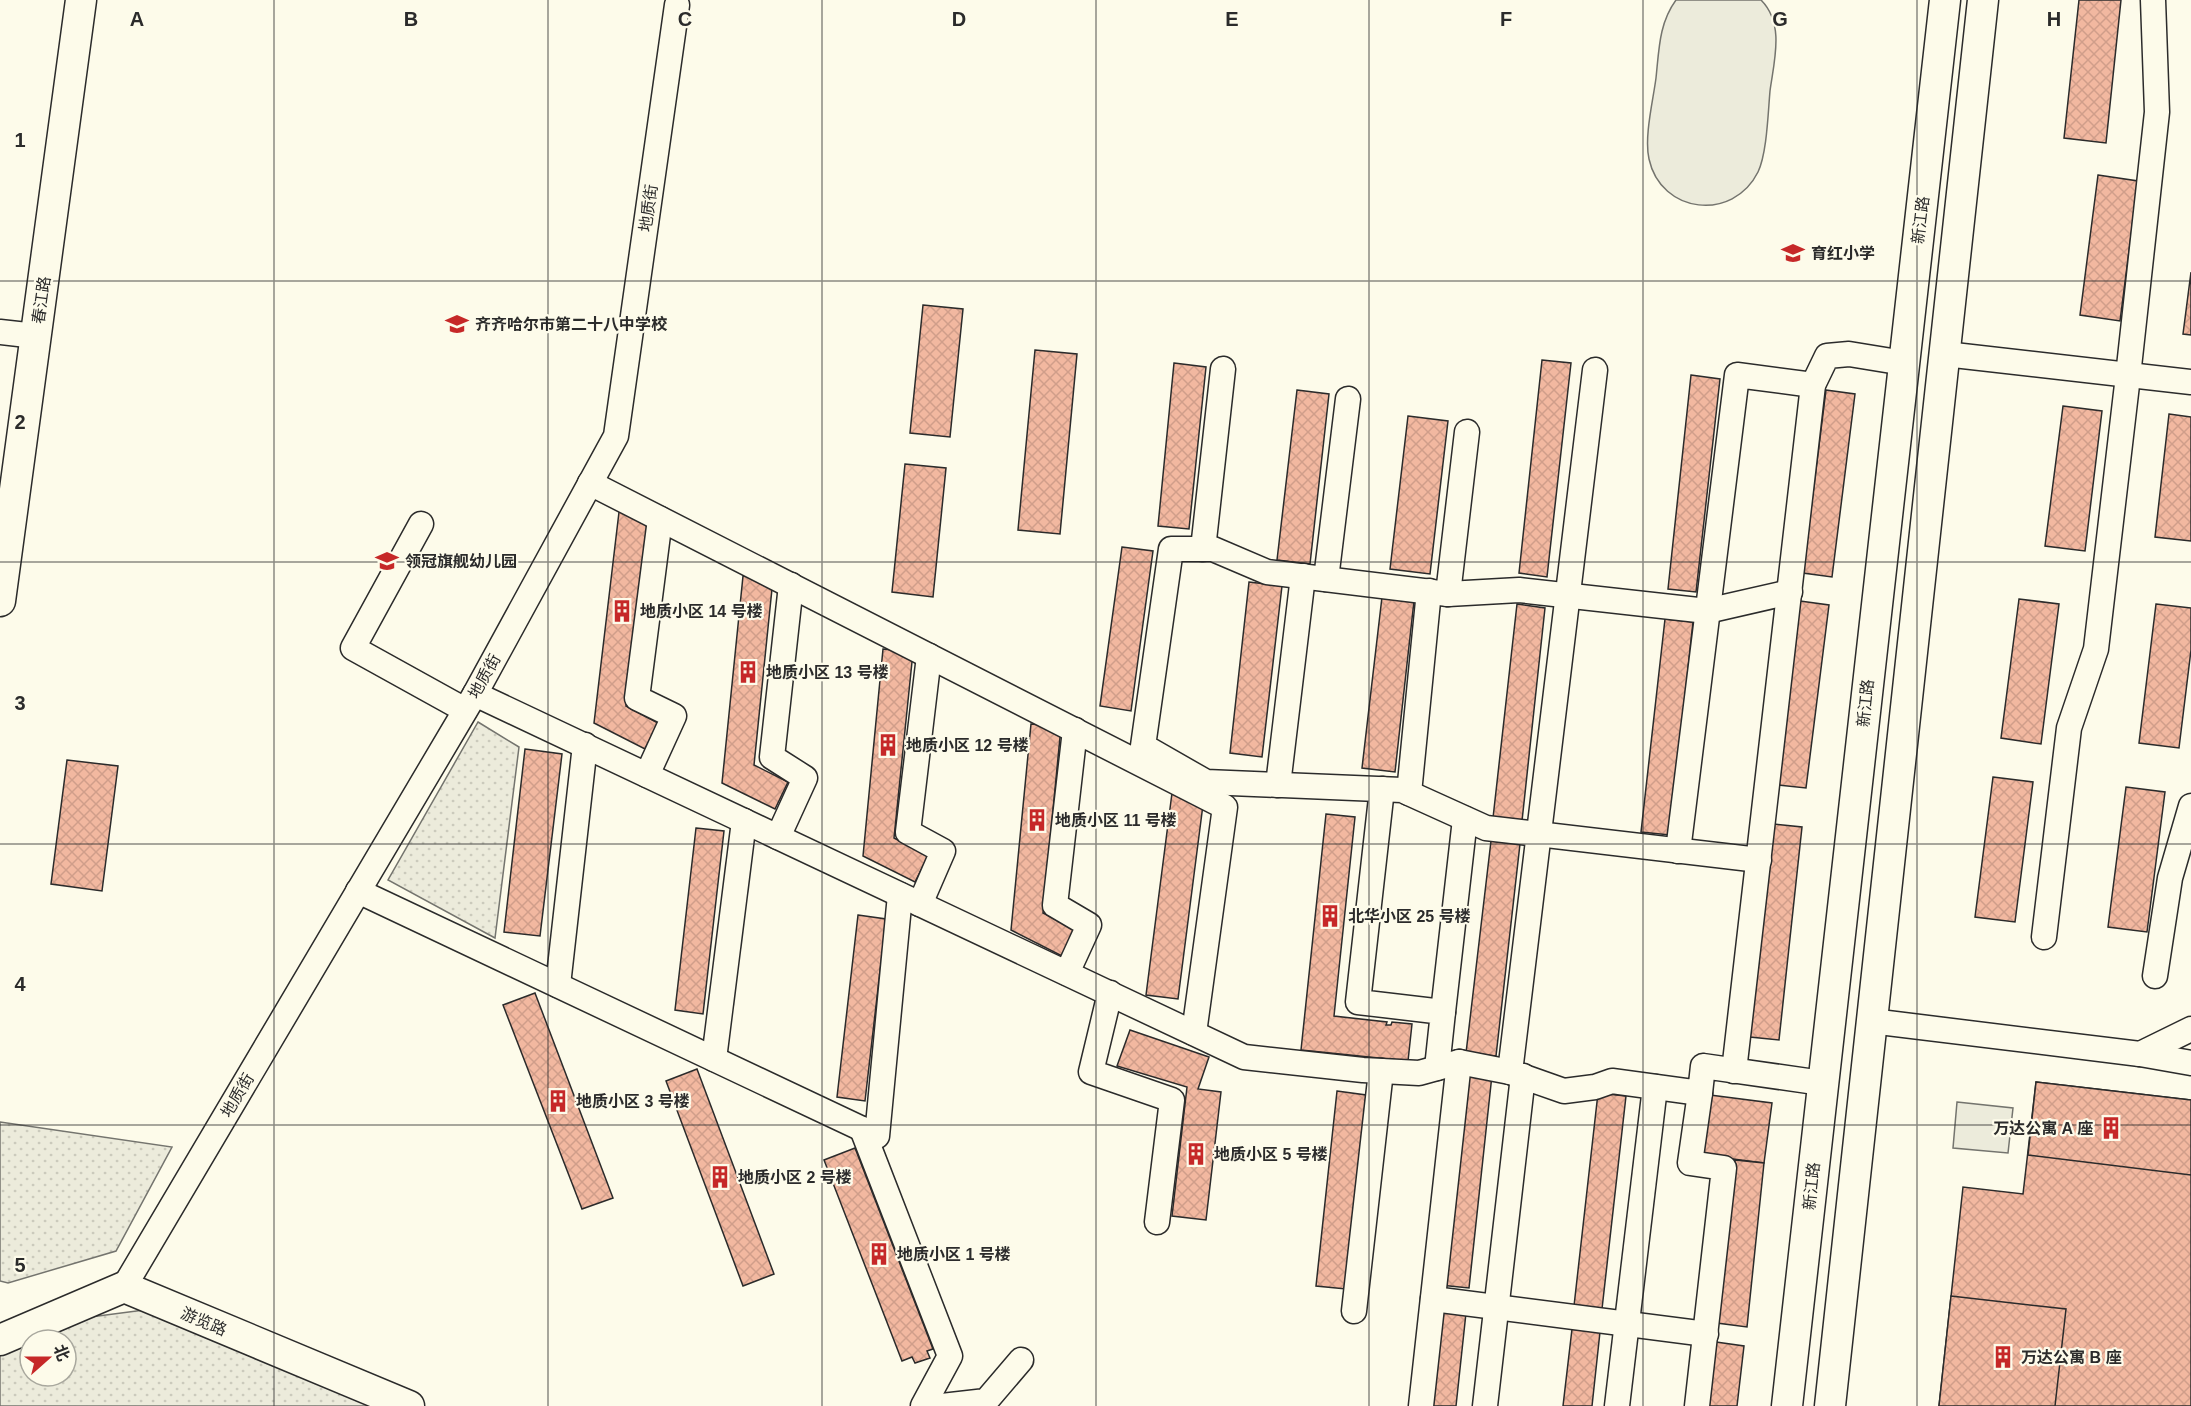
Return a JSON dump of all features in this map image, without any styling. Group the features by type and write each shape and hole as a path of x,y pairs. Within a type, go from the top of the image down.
{"main road":[{"name":"春江路","path":"0,601 81,0"},
{"name":"新江路","path":"1787,1406 1945,0"},
{"path":"1830,1406 1983,0"},
{"path":"0,1340 124,1287"},
{"name":"游览路","path":"124,1287 409,1406"}],"street":[{"path":"2044,937 2069,728 2096,649 2128,376 2157,112 2152,0"},
{"name":"地质街","path":"124,1287 470,702 616,436 677,5"},
{"path":"0,332 36,336"},
{"path":"1734,1071 1813,385 1827,356 1849,354 1904,363"},
{"path":"1945,354 2191,382"},
{"path":"1203,549 1223,369"},
{"path":"1485,1406 1497,1307 1538,834 1595,370"},
{"path":"1678,851 1737,375 1813,385"},
{"path":"1278,785 1348,399"},
{"path":"1409,793 1438,592 1467,432"},
{"path":"590,483 1225,807 1194,1033"},
{"path":"647,775 674,716 637,698 660,519"},
{"path":"421,524 353,648 470,702 585,745 1244,1057 1382,1071 1419,1072 1448,1065 1517,1074 1564,1091 1612,1082 1700,1093"},
{"path":"1759,860 1486,828 1402,790 1206,782 1143,746 1171,549 1213,549 1267,572 1315,578 1438,592 1519,590 1707,611 1790,592"},
{"path":"778,837 805,778 771,757 791,585"},
{"path":"358,891 877,1136 910,899 943,851 908,832 929,656"},
{"path":"1067,973 1089,925 1056,905 1075,730"},
{"path":"558,985 585,745"},
{"path":"1382,789 1358,1002 1443,1012"},
{"path":"2155,976 2170,878 2191,806"},
{"path":"1421,1406 1433,1299 1448,1065 1443,1012 1465,819"},
{"path":"714,1059 744,821"},
{"path":"1110,993 1090,1072 1172,1100 1157,1222"},
{"path":"1871,1021 2140,1054 2191,1063"},
{"path":"2140,1054 2191,1029"},
{"path":"1697,1406 1725,1168 1690,1163 1703,1066 1822,1083"},
{"path":"1354,1311 1382,1071"},
{"path":"1617,1406 1654,1087"},
{"path":"862,1129 950,1356 923,1406"},
{"path":"1433,1299 1706,1334"},
{"path":"942,1406 986,1401 1021,1360"}],"shaded area":[{"path":"1676,0 1761,0 1773,20 1775,55 1761,164 1747,188 1732,199 1716,204 1699,205 1682,200 1668,191 1656,177 1649,159 1648,130 1661,37 1666,18"},
{"path":"478,722 519,747 495,938 388,880"},
{"path":"1957,1102 2013,1108 2008,1153 1953,1148"},
{"path":"0,1122 172,1147 116,1251 8,1283 0,1281"},
{"path":"167,1307 412,1406 0,1406 0,1348 18,1340 18,1388 78,1388 78,1328 44,1328 60,1321"}],"building":[{"path":"2079,0 2121,0 2106,143 2064,138"},
{"path":"2098,175 2138,181 2120,321 2080,315"},
{"path":"2191,272 2191,335 2183,334"},
{"path":"923,305 963,309 950,437 910,433"},
{"path":"1035,350 1077,354 1060,534 1018,530"},
{"path":"1542,360 1571,363 1547,577 1519,573"},
{"path":"1174,363 1206,367 1189,529 1158,526"},
{"path":"1691,375 1720,379 1696,592 1668,589"},
{"path":"1297,390 1329,394 1310,564 1277,560"},
{"path":"1826,390 1855,394 1832,577 1803,573"},
{"path":"2063,406 2102,411 2085,551 2045,546"},
{"path":"2169,414 2191,417 2191,541 2155,537"},
{"path":"1408,416 1448,421 1430,574 1390,569"},
{"path":"905,464 946,468 933,597 892,592"},
{"name":"地质小区 14 号楼","path":"619,512 649,516 626,706 658,723 645,749 594,723"},
{"path":"1122,547 1153,551 1131,711 1100,706"},
{"name":"地质小区 13 号楼","path":"743,576 773,579 754,765 788,782 775,809 722,783"},
{"path":"1249,582 1282,586 1262,757 1230,753"},
{"path":"1382,597 1414,601 1395,772 1362,768"},
{"path":"2019,599 2059,604 2041,744 2001,738"},
{"path":"1800,601 1829,605 1806,788 1777,785"},
{"path":"1517,604 1545,608 1522,821 1493,818"},
{"path":"2156,604 2191,608 2191,650 2179,748 2139,743"},
{"path":"1665,619 1693,622 1670,835 1641,832"},
{"name":"地质小区 12 号楼","path":"883,649 913,652 894,838 928,856 915,882 863,856"},
{"name":"地质小区 11 号楼","path":"1031,724 1061,727 1043,913 1077,930 1064,957 1011,930"},
{"path":"525,749 562,754 540,936 504,932"},
{"path":"67,760 118,766 102,891 51,884"},
{"path":"1993,777 2033,782 2015,922 1975,917"},
{"path":"2126,787 2165,792 2147,932 2108,927"},
{"path":"1172,793 1204,797 1178,999 1146,995"},
{"name":"北华小区 25 号楼","path":"1326,814 1355,817 1334,1016 1387,1022 1386,1025 1391,1025 1392,1022 1412,1024 1408,1061 1301,1050"},
{"path":"1774,824 1802,827 1779,1040 1750,1037"},
{"path":"696,828 724,831 703,1014 675,1010"},
{"path":"1491,841 1520,844 1496,1056 1466,1053"},
{"path":"858,915 886,919 865,1101 837,1097"},
{"name":"地质小区 3 号楼","path":"535,993 613,1198 582,1209 503,1005"},
{"name":"地质小区 5 号楼","path":"1130,1030 1209,1057 1198,1089 1221,1092 1206,1220 1172,1216 1187,1087 1117,1066"},
{"name":"地质小区 2 号楼","path":"697,1069 774,1274 743,1286 666,1081"},
{"path":"1464,1072 1492,1075 1469,1288 1440,1285"},
{"path":"2036,1082 2191,1100 2191,1406 1939,1406 1963,1187 2023,1194"},
{"name":"万达公寓 A 座","path":"2036,1082 2191,1100 2191,1175 2028,1155"},
{"path":"1337,1091 1366,1095 1346,1289 1316,1286"},
{"path":"1598,1093 1626,1096 1602,1309 1574,1306"},
{"path":"1710,1095 1772,1103 1764,1163 1702,1155"},
{"name":"地质小区 1 号楼","path":"855,1148 933,1349 927,1351 930,1358 915,1363 912,1357 902,1361 824,1160"},
{"path":"1735,1160 1764,1163 1747,1327 1717,1323"},
{"name":"万达公寓 B 座","path":"1951,1296 2066,1309 2055,1406 1939,1406"},
{"path":"1437,1310 1466,1313 1456,1406 1427,1406"},
{"path":"1572,1329 1600,1332 1592,1406 1563,1406"},
{"path":"1716,1342 1744,1346 1737,1406 1709,1406"}],"place":[{"name":"育红小学","path":"1793,253"},
{"name":"齐齐哈尔市第二十八中学校","path":"457,324"},
{"name":"领冠旗舰幼儿园","path":"387,561"},
{"name":"地质小区 14 号楼","path":"622,611"},
{"name":"地质小区 13 号楼","path":"748,672"},
{"name":"地质小区 12 号楼","path":"888,745"},
{"name":"地质小区 11 号楼","path":"1037,820"},
{"name":"北华小区 25 号楼","path":"1330,916"},
{"name":"地质小区 3 号楼","path":"558,1101"},
{"name":"万达公寓 A 座","path":"2111,1128"},
{"name":"地质小区 5 号楼","path":"1196,1154"},
{"name":"地质小区 2 号楼","path":"720,1177"},
{"name":"地质小区 1 号楼","path":"879,1254"},
{"name":"万达公寓 B 座","path":"2003,1357"}]}
